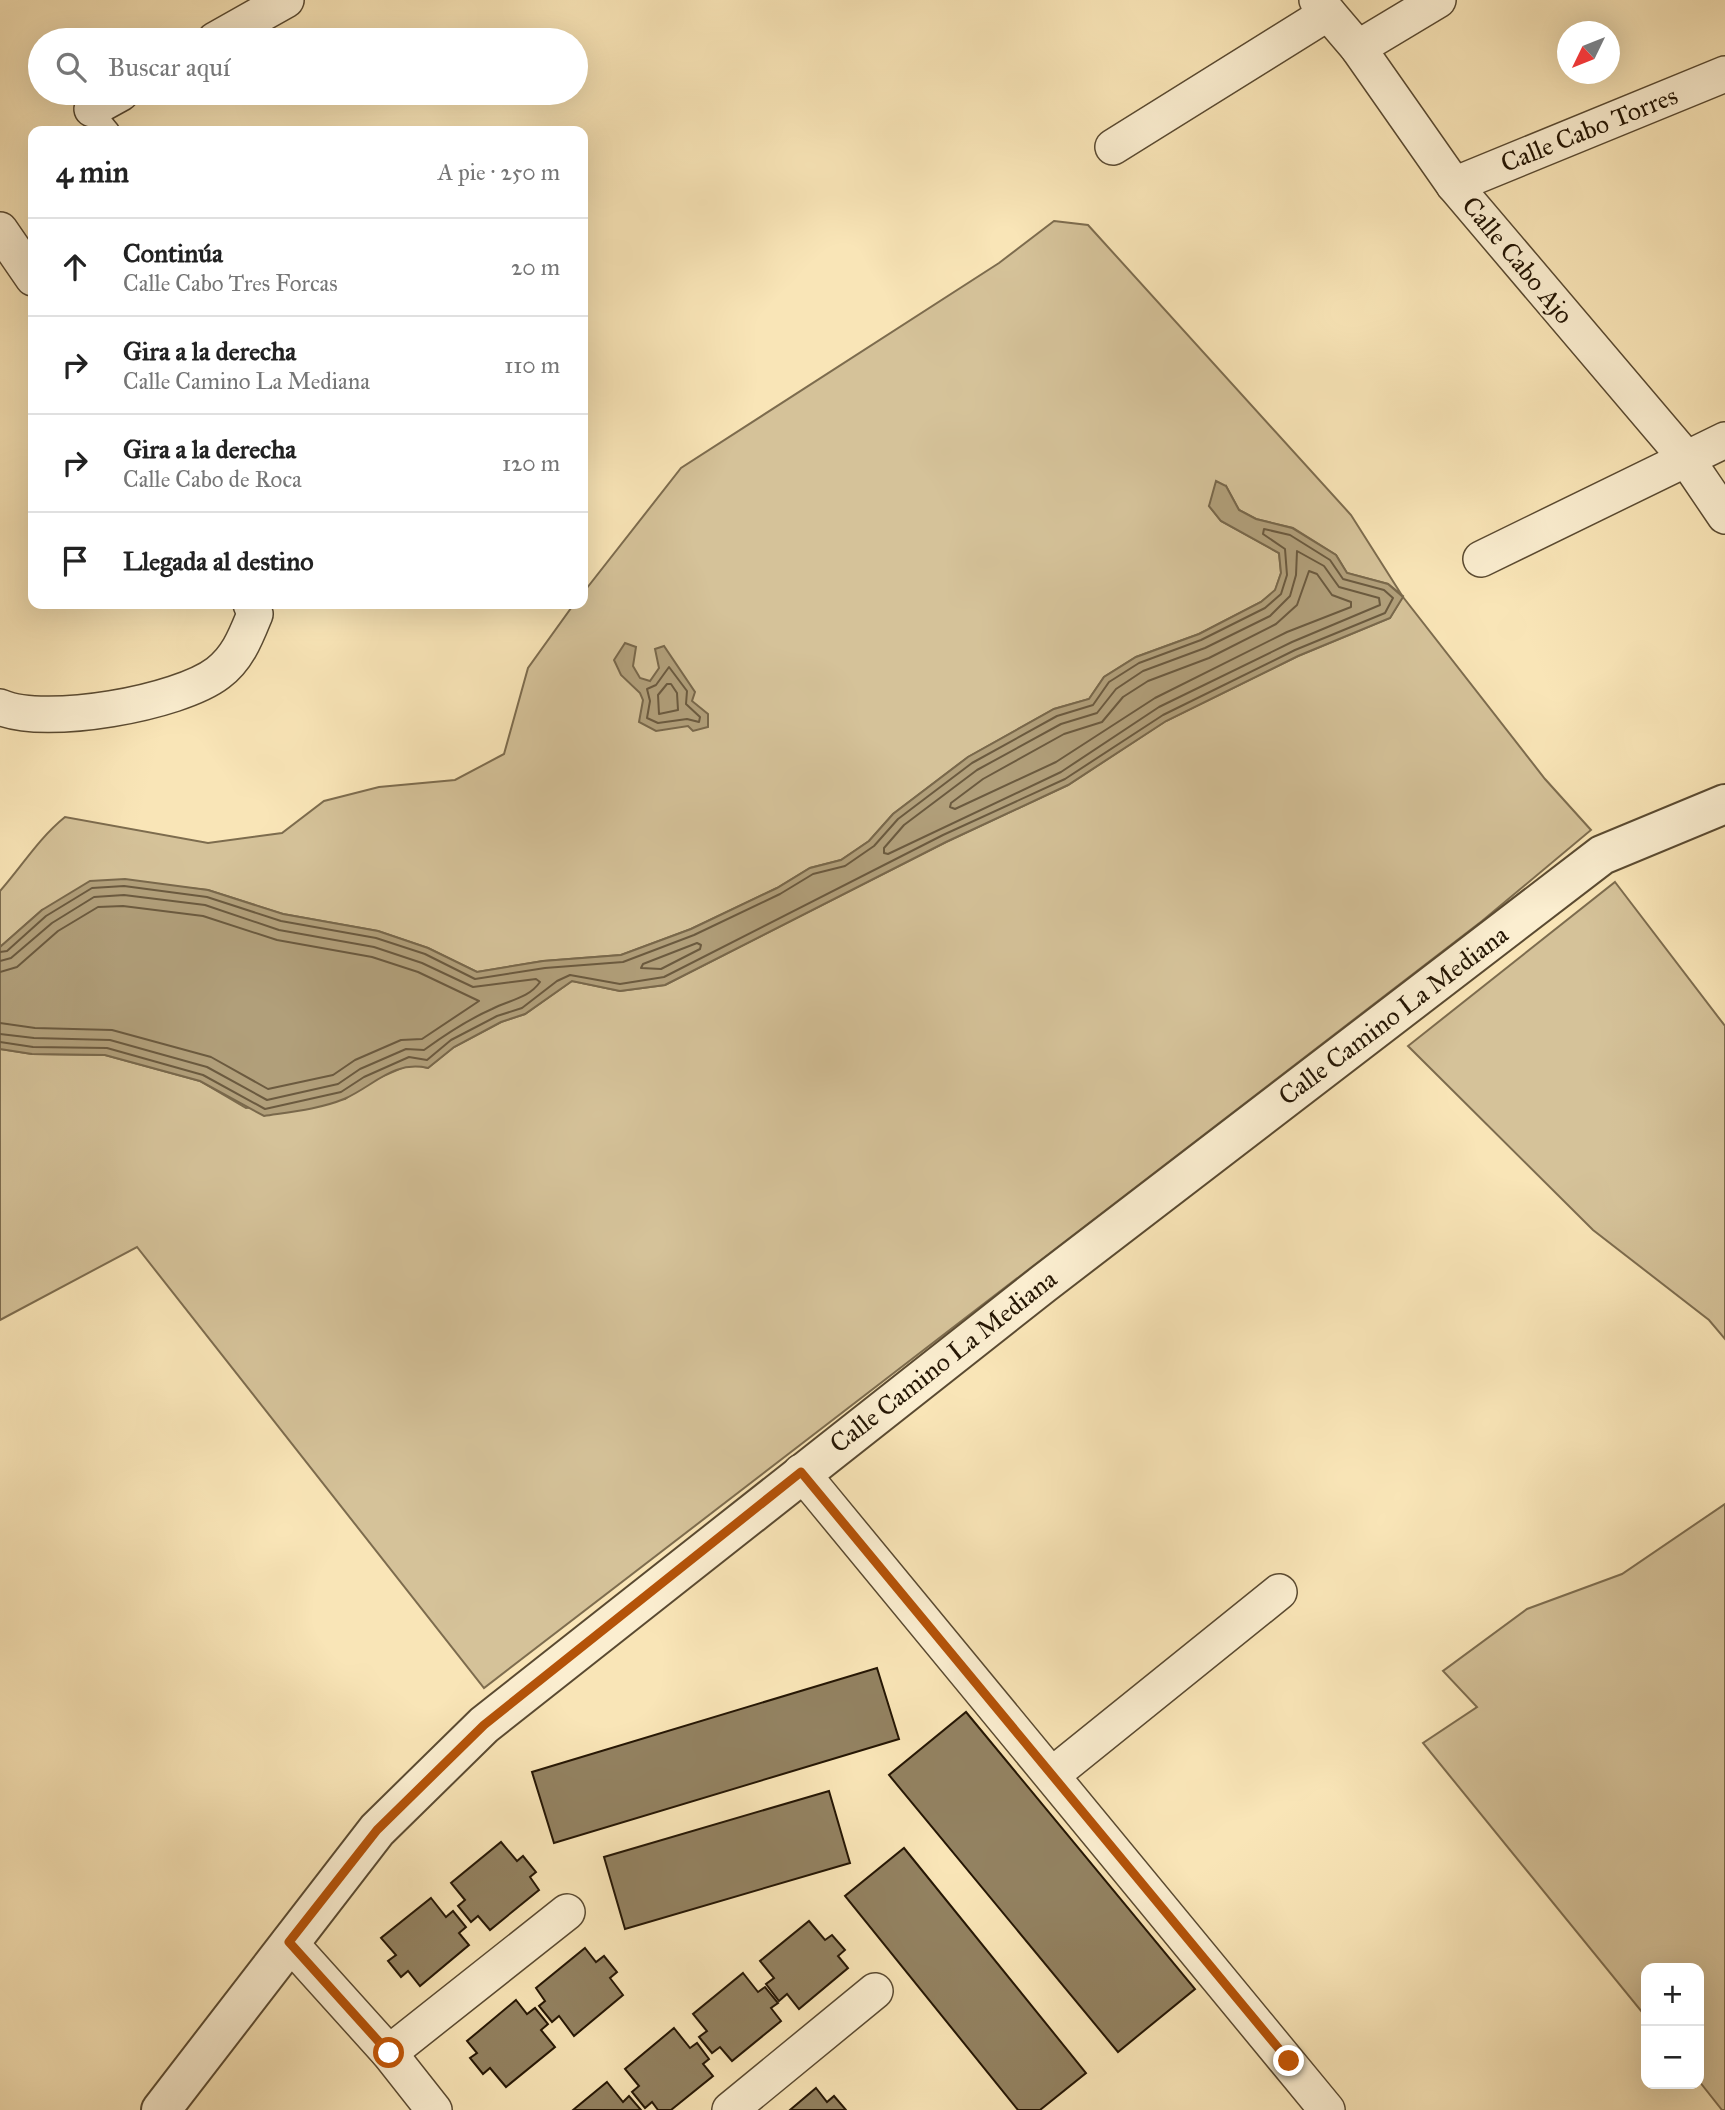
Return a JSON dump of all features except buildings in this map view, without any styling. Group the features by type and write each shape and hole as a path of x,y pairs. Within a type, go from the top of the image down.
{"street":[{"path":"236,28 286,0"},
{"path":"1358,48 1438,0"},
{"path":"1113,147 1323,6"},
{"name":"Calle Cabo Ajo","path":"1323,6 1358,48 1454,185 1685,457 1725,516"},
{"name":"Calle Cabo Torres","path":"1454,185 1725,74"},
{"path":"0,230 28,271"},
{"path":"1482,559 1725,439"},
{"path":"0,707 13,713 47,715 131,705 190,691 220,672 243,645 255,614 253,609"},
{"name":"Calle Camino La Mediana","path":"161,2110 377,1830 484,1725 801,1472 1601,855 1725,804"},
{"path":"801,1472 1327,2110"},
{"path":"1052,1775 1279,1592"},
{"path":"389,2053 567,1912"},
{"path":"289,1942 389,2053 433,2110"},
{"path":"730,2110 875,1991"}],"shaded area":[{"path":"1054,221 1088,225 1351,515 1402,595 1388,584 1347,573 1336,555 1293,528 1256,519 1239,510 1226,486 1209,506 1221,521 1279,553 1281,573 1275,591 1261,602 1199,634 1136,657 1104,677 1089,699 1054,709 968,757 893,814 869,841 841,860 810,868 777,888 691,929 621,955 543,961 477,972 428,948 378,931 283,914 208,890 169,886 42,910 0,947 0,891 39,843 65,817 208,843 282,833 324,801 379,787 455,780 504,754 528,668 570,609 588,609 588,587 681,468 999,263"},
{"path":"1403,597 1545,779 1591,830 1482,921 484,1688 137,1247 0,1320 0,1049 32,1054 105,1055 200,1081 246,1108 345,1099 367,1083 411,1064 428,1068 454,1047 501,1022 525,1014 572,981 620,991 665,985 946,842 1068,785 1166,721 1298,656 1390,618"},
{"path":"1615,882 1725,1026 1725,1339 1709,1320 1593,1230 1408,1046"},
{"path":"1725,1504 1725,2110 1722,2110 1704,2087 1704,1963 1641,1963 1641,2011 1423,1743 1477,1707 1443,1671 1527,1609 1622,1574"}],"water":[{"path":"1216,481 1226,486 1239,510 1256,519 1292,528 1336,555 1347,573 1388,584 1403,597 1390,618 1298,656 1166,721 1068,785 946,842 665,985 620,991 572,981 525,1014 501,1022 454,1047 428,1068 404,1068 344,1099 305,1110 264,1116 200,1081 105,1055 32,1054 0,1049 0,947 42,910 90,881 125,879 208,890 283,914 378,931 428,948 477,972 543,961 621,955 691,929 777,888 810,868 841,860 869,841 893,814 968,757 1054,709 1089,699 1104,677 1136,657 1199,634 1261,602 1275,590 1281,573 1279,553 1221,521 1209,506"},
{"path":"625,643 636,647 633,666 640,678 650,681 659,668 655,649 664,646 695,692 692,701 708,714 708,727 693,731 688,726 656,731 639,722 643,700 640,693 621,675 614,660"}],"route":[{"path":"389,2053 289,1942 327,1890 377,1830 484,1725 801,1472 1289,2061"}]}
